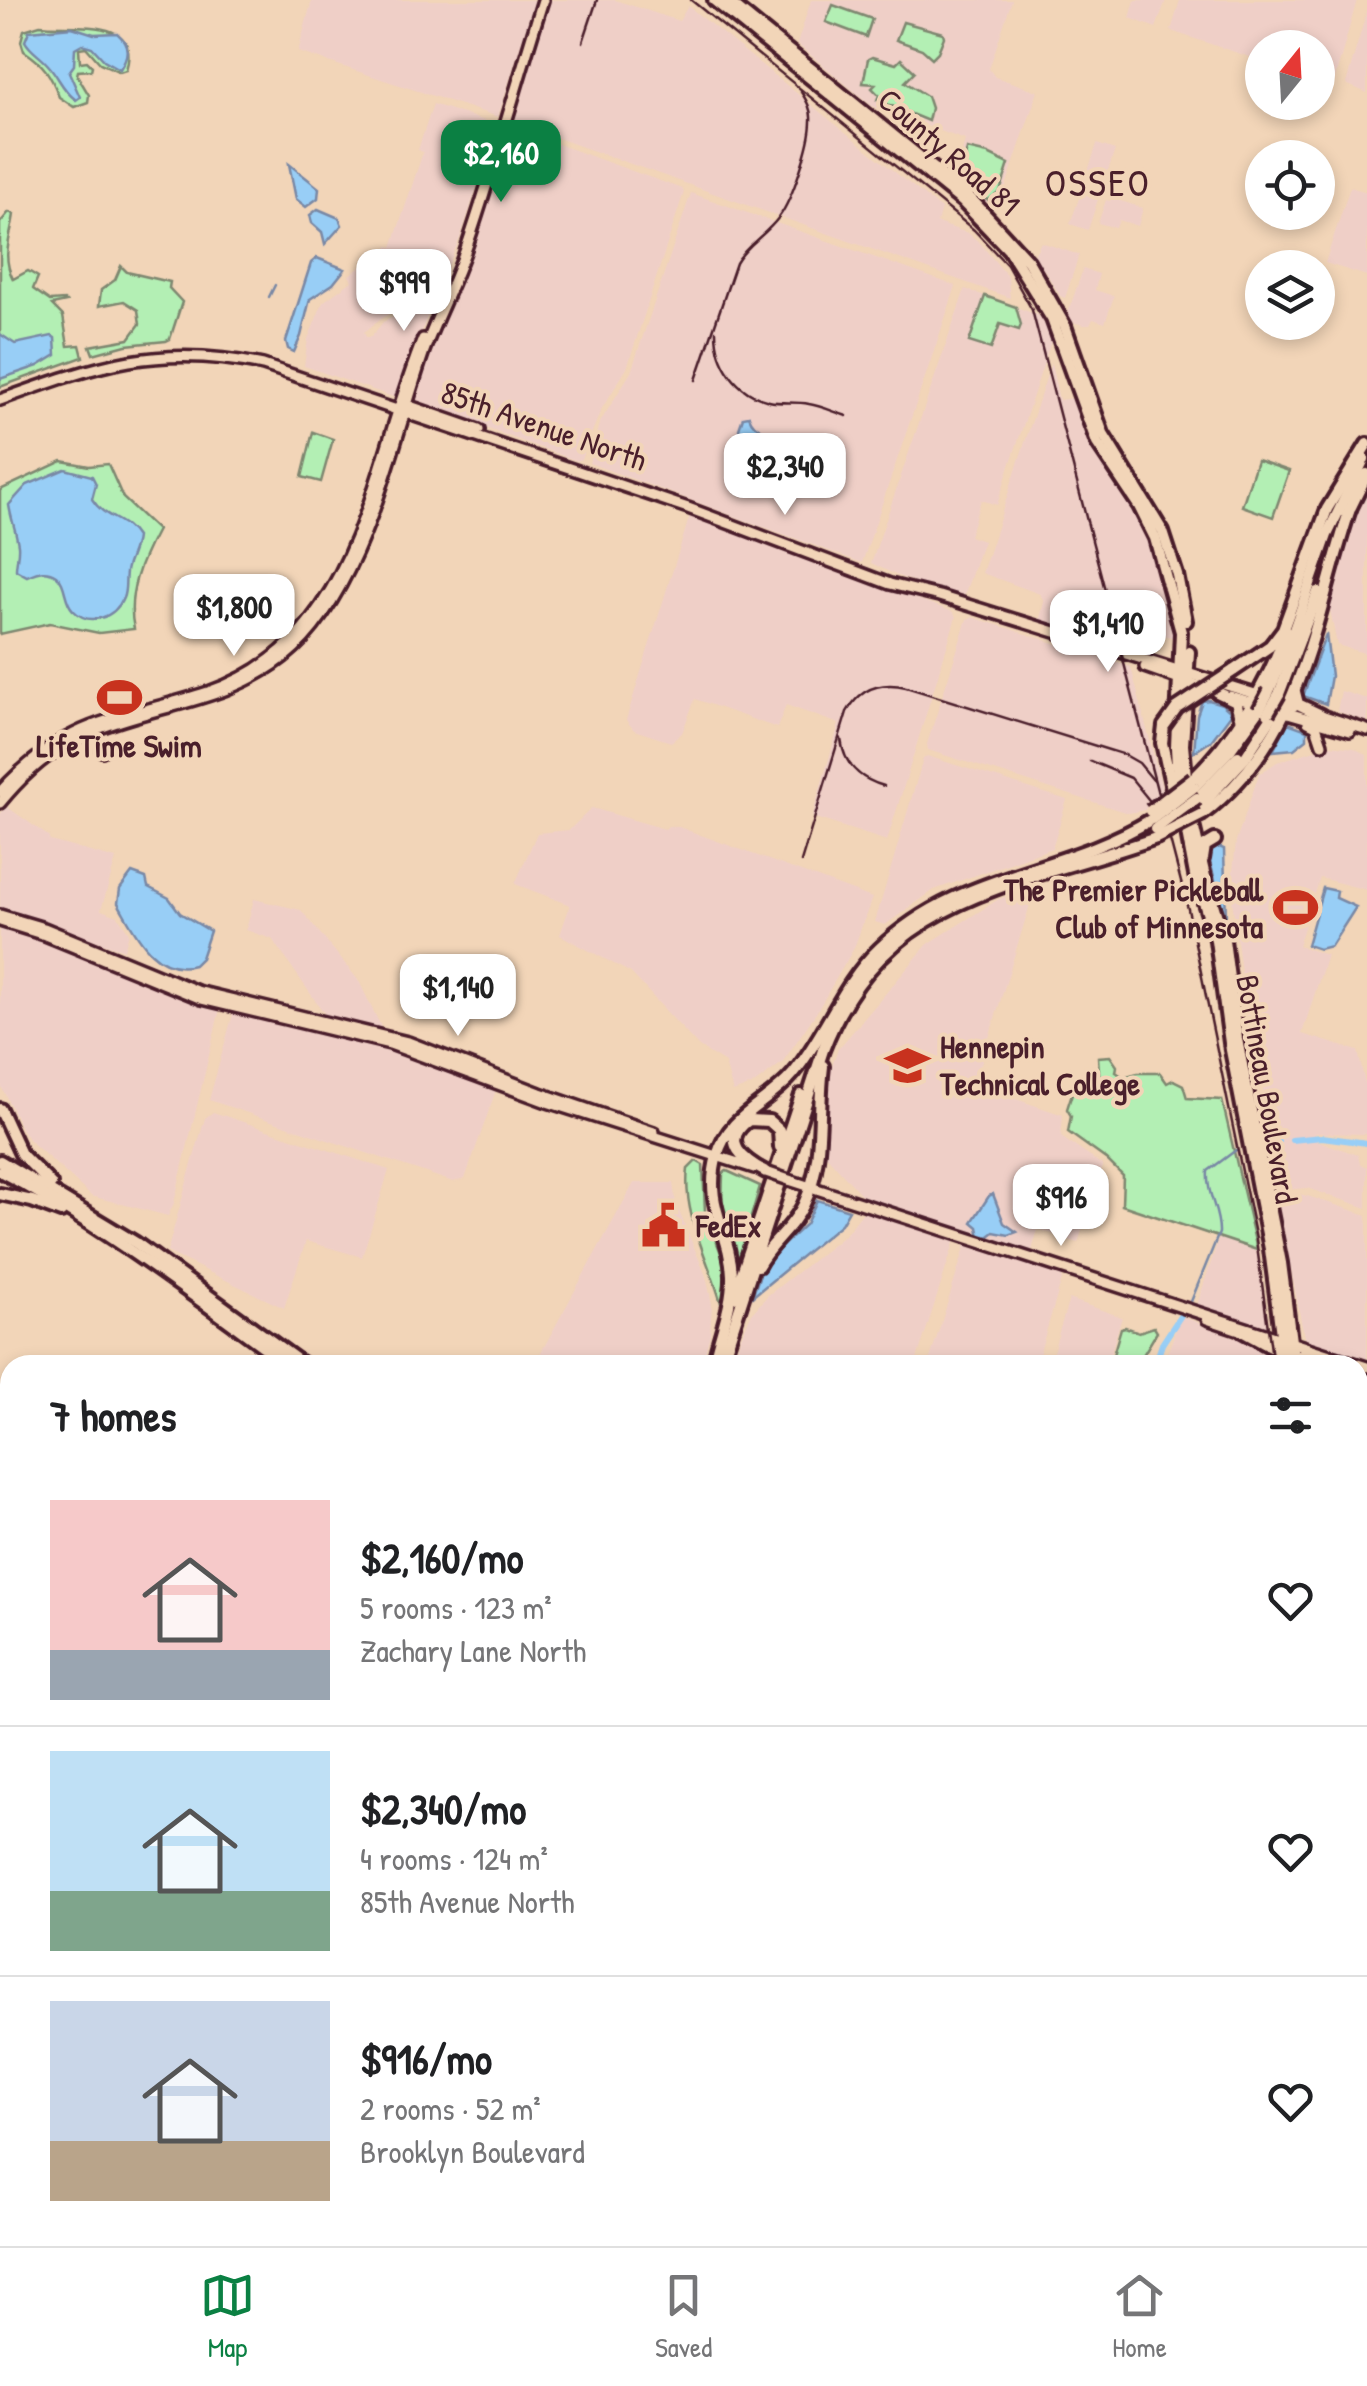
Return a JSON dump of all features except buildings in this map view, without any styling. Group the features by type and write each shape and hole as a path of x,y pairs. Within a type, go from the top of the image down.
{"highway":[{"name":"County Road 81","path":"714,0 968,206 1025,267"},
{"name":"County Road 81","path":"726,0 970,198 1054,303 1064,350 1164,548 1174,602"},
{"path":"1025,267 1057,318"},
{"path":"1054,303 1035,312 1057,318"},
{"name":"County Road 81","path":"1057,318 1079,366 1094,416"},
{"path":"1058,331 1065,336 1079,366"},
{"path":"1050,353 1058,348 1064,350"},
{"path":"1202,896 1188,861 1162,748 1164,726 1177,708 1270,646 1284,630 1314,540 1332,500 1367,444"},
{"path":"1196,836 1203,805 1245,758 1273,702 1327,535 1367,454"},
{"path":"734,1322 823,1050 845,1005 892,946 940,911 987,890 1086,857 1153,825 1203,814 1238,784 1303,636 1367,474"},
{"path":"717,1355 732,1283 711,1191 717,1156 735,1122 791,1076 852,979 877,950 931,908 986,883 1086,857 1153,825 1194,788 1273,702 1310,655 1326,585 1350,509"},
{"path":"1273,702 1284,640 1314,540"},
{"name":"County Road 81","path":"1164,548 1171,588"},
{"name":"Bottineau Boulevard","path":"1171,588 1181,632 1184,766 1202,865 1224,940 1237,1039 1279,1251 1285,1345"},
{"name":"Bottineau Boulevard","path":"1184,676 1176,747 1178,784 1202,896 1216,940 1229,1042 1285,1345"},
{"path":"1217,692 1238,703 1240,720"},
{"path":"1153,825 1194,788 1240,720 1273,702 1298,704 1325,720"},
{"path":"1202,865 1204,846 1215,840"},
{"path":"719,1355 761,1260 798,1214 810,1187 818,1157 823,1064 845,1005"},
{"path":"765,1200 826,1023"},
{"path":"0,1109 29,1164 100,1220 290,1355"},
{"path":"718,1355 781,1140 772,1122 753,1119 738,1130 737,1150 746,1162 766,1172"},
{"path":"0,1161 100,1220"},
{"path":"0,1170 85,1221 275,1355"},
{"path":"1,1195 38,1202 85,1221"},
{"path":"1242,1331 1285,1345"},
{"path":"1300,1355 1310,1354"}],"main road":[{"path":"402,407 466,250 543,0"},
{"path":"0,803 34,766 66,744 100,728 214,696 272,666 296,647 328,611 349,573 426,330 459,252 516,89"},
{"path":"424,352 426,330"},
{"name":"85th Avenue North","path":"0,396 107,364 148,357 198,355 263,366 402,407 966,611 1273,702 1297,717 1325,720 1367,733"},
{"path":"0,792 34,758 74,732 115,716 217,688 271,659 322,607 358,540"},
{"name":"85th Avenue North","path":"1184,676 1217,692 1273,702"},
{"path":"1297,717 1314,724 1320,740 1325,720"},
{"path":"66,744 91,735 102,751 100,728"},
{"path":"34,914 34,921 60,934 197,991 408,1042 717,1156"},
{"path":"0,916 60,934"},
{"path":"0,916 202,999 390,1044 562,1108 1148,1297 1313,1355"},
{"path":"1148,1297 1242,1331"},
{"path":"1285,1345 1319,1355"}],"shaded area":[{"path":"312,0 535,0 498,117 298,52"},
{"path":"549,0 615,0 679,21 688,6 941,209 937,223 968,233 980,243 1008,277 1010,298 515,123 512,118"},
{"path":"811,0 1012,0 989,69 995,77 1038,91 1005,189 985,204 956,177 965,140 872,106 797,44"},
{"path":"1135,0 1166,0 1156,28 1130,18"},
{"path":"1180,0 1357,0 1335,78 1335,30 1245,30 1245,55 1171,31"},
{"path":"1367,10 1367,93 1346,84"},
{"path":"433,104 497,125 461,236 430,307 413,304 395,309 364,332 371,337 383,322 403,312 429,312 396,398 304,366 308,339 323,302 352,281 349,275 370,261 374,265 384,258 388,246 392,247 423,152 418,150"},
{"path":"513,128 684,192 627,368 601,410 577,461 412,401 508,130"},
{"path":"1097,144 1115,150 1103,186 1085,180"},
{"path":"1083,187 1100,193 1088,230 1070,224"},
{"path":"1350,187 1367,192 1367,276 1335,266 1335,250 1329,250"},
{"path":"691,193 956,286 862,563 589,463 599,424 631,372"},
{"path":"1111,198 1143,208 1138,226 1119,220 1116,228 1098,223 1106,200"},
{"path":"1041,242 1079,255 1065,298 1032,259"},
{"path":"1083,269 1099,274 1095,290 1114,296 1105,323 1093,319 1090,325 1072,322 1068,313"},
{"path":"965,289 985,296 970,342 991,349 1000,324 1021,325 1016,307 1048,319 1052,338 997,505 981,500 969,536 983,541 963,599 871,563"},
{"path":"1051,363 1059,400 1074,398 1096,447 1151,537 1173,616 1174,638 1121,622 1127,651 1039,624 1044,601 1040,594 982,573"},
{"path":"1367,489 1367,654 1337,645 1327,594 1344,537"},
{"path":"690,515 953,612 956,617 887,841 812,817 839,724 786,705 777,728 695,699 682,733 671,742 634,730 626,720"},
{"path":"972,617 1131,667 1164,796 1145,810 1128,813 928,750 967,619"},
{"path":"1341,691 1367,699 1367,722 1337,711"},
{"path":"1331,745 1354,748 1367,755 1367,890 1320,878 1298,946 1327,955 1302,1034 1358,1051 1367,1093 1367,1134 1315,1133 1313,1139 1358,1155 1360,1164 1367,1167 1367,1208 1307,1188 1271,1191 1263,1147 1282,1131 1267,1114 1262,1082 1267,1064 1261,1041 1246,1014 1231,891 1236,841 1259,774 1277,762"},
{"path":"927,756 1067,800 1052,848 934,890 885,925 875,922"},
{"path":"6,806 50,841 116,859 101,910 118,916 129,933 124,950 0,909 0,815"},
{"path":"592,808 665,829 679,827 872,898 854,948 816,1013 782,1063 754,1084 733,1092 725,1063 699,1047 631,973 560,935 570,905 515,884 537,833 569,830"},
{"name":"Hennepin Technical College","path":"1036,885 976,1080 982,1087 1063,1115 1061,1137 1102,1165 1102,1169 1078,1243 1038,1229 1031,1254 866,1200 825,1154 825,1086 838,1049 928,944 999,899"},
{"path":"254,899 301,910 359,981 383,1031 329,1020 272,939 246,930"},
{"path":"0,924 220,1009 168,1216 91,1196 28,1139 21,1128 0,1084"},
{"path":"233,1014 387,1049 496,1090 465,1179 453,1182 209,1100"},
{"path":"213,1112 389,1170 362,1257 306,1241 284,1308 167,1252 205,1118"},
{"path":"634,1183 673,1183 676,1204 706,1276 712,1304 705,1355 539,1355"},
{"path":"1304,1195 1367,1215 1367,1355 1346,1355 1305,1341 1277,1198"},
{"path":"864,1211 955,1240 918,1355 734,1355 752,1313 768,1295 844,1236"},
{"path":"1219,1238 1256,1250 1268,1332 1196,1308"},
{"path":"966,1244 1063,1276 1039,1355 931,1355"},
{"path":"1069,1299 1122,1317 1110,1355 1052,1355"},
{"path":"1181,1316 1268,1350 1269,1355 1167,1355"}],"green space":[{"path":"833,5 872,19 866,37 826,22"},
{"path":"903,22 943,33 938,52 932,58 922,49 896,40"},
{"path":"40,25 85,26 114,33 124,40 128,52 126,70 120,72 100,63 86,47 79,48 80,62 87,61 92,66 77,75 89,95 88,102 74,107 59,97 46,71 24,51 24,30"},
{"path":"868,59 896,64 901,59 915,72 905,82 927,96 931,108 928,121 877,100 879,95 872,88 876,84 863,83"},
{"path":"967,149 1009,164 1000,192 988,200 974,192 967,179"},
{"path":"9,212 14,214 7,254 13,279 28,271 38,277 33,289 50,301 66,302 52,305 63,316 68,346 80,345 83,357 0,387 0,223"},
{"path":"121,266 127,272 170,282 169,288 182,302 170,339 93,354 90,346 129,339 140,324 138,310 124,301 99,306 101,290 115,280"},
{"path":"985,296 1016,307 1021,325 1019,330 1000,324 991,349 969,342"},
{"path":"313,432 333,439 321,482 302,477"},
{"path":"1257,460 1289,471 1273,517 1242,506"},
{"path":"62,461 89,466 108,464 123,498 157,530 134,590 134,629 99,633 50,623 0,634 0,490"},
{"path":"1110,1056 1117,1066 1116,1072 1123,1077 1160,1073 1167,1083 1173,1080 1183,1085 1187,1098 1222,1100 1257,1250 1122,1205 1123,1176 1068,1132 1071,1116 1067,1109 1074,1087 1100,1084 1098,1057"},
{"path":"696,1161 703,1165 705,1212 726,1266 722,1307 689,1205 688,1169"},
{"path":"727,1171 760,1186 737,1265 722,1209 723,1173"},
{"path":"1154,1327 1157,1332 1143,1355 1113,1355 1121,1328 1139,1332"}],"water":[{"path":"72,27 94,34 117,33 127,51 120,69 92,47 82,44 75,48 74,65 69,72 80,97 76,100 25,41 29,31"},
{"path":"289,164 319,188 318,198 306,207 296,199"},
{"path":"318,209 339,218 342,225 325,244 310,215"},
{"path":"317,258 345,269 333,284 310,299 294,352 288,349 286,341 311,263"},
{"path":"0,334 15,344 52,336 56,355 38,366 0,379"},
{"path":"749,416 788,460 794,457 787,447 791,438 805,438 811,443 800,466 804,475 802,486 756,472 759,457 739,429 743,417"},
{"path":"65,469 92,476 96,484 92,499 136,537 123,598 114,611 101,618 86,618 73,610 56,575 42,571 27,576 16,570 18,545 9,505 27,485"},
{"path":"1326,634 1331,676 1326,704 1303,696"},
{"path":"1209,700 1232,713 1211,741 1194,752 1197,715 1202,701"},
{"path":"1288,723 1307,730 1307,739 1294,749 1273,751"},
{"path":"1212,844 1224,849 1226,920 1207,851"},
{"path":"132,873 146,878 148,887 169,898 180,913 210,931 201,958 194,965 180,967 167,963 138,937 118,903 120,889"},
{"path":"1323,888 1337,891 1336,898 1356,907 1331,946 1319,949 1307,945"},
{"path":"993,1194 1004,1223 1017,1232 994,1232 985,1239 972,1222"},
{"path":"817,1200 849,1210 841,1224 752,1297 764,1263 806,1224"}],"waterway":[{"path":"269,297 275,285"},
{"path":"1292,1140 1322,1137 1367,1143"},
{"path":"1261,1145 1278,1142"},
{"path":"1190,1304 1219,1233 1208,1171 1236,1150"},
{"path":"1158,1355 1181,1315"}],"railway":[{"path":"583,42 597,0"},
{"path":"691,0 974,230 1007,265 1032,310 1188,909 1256,1239 1272,1355"},
{"path":"696,380 736,263 779,217 795,185 811,121 801,92"},
{"path":"716,331 724,365 747,391 769,401 814,405 847,416"},
{"path":"801,862 847,712 865,692 879,686 906,687 1125,755 1139,763 1153,780"},
{"path":"841,739 854,770 884,786"},
{"path":"1090,761 1131,778 1153,805"}],"place":[{"name":"LifeTime Swim","path":"119,698"},
{"name":"The Premier Pickleball Club of Minnesota","path":"1296,908"},
{"name":"Hennepin Technical College","path":"907,1065"},
{"name":"FedEx","path":"663,1226"}],"district":[{"name":"OSSEO","path":"1098,183"}]}
